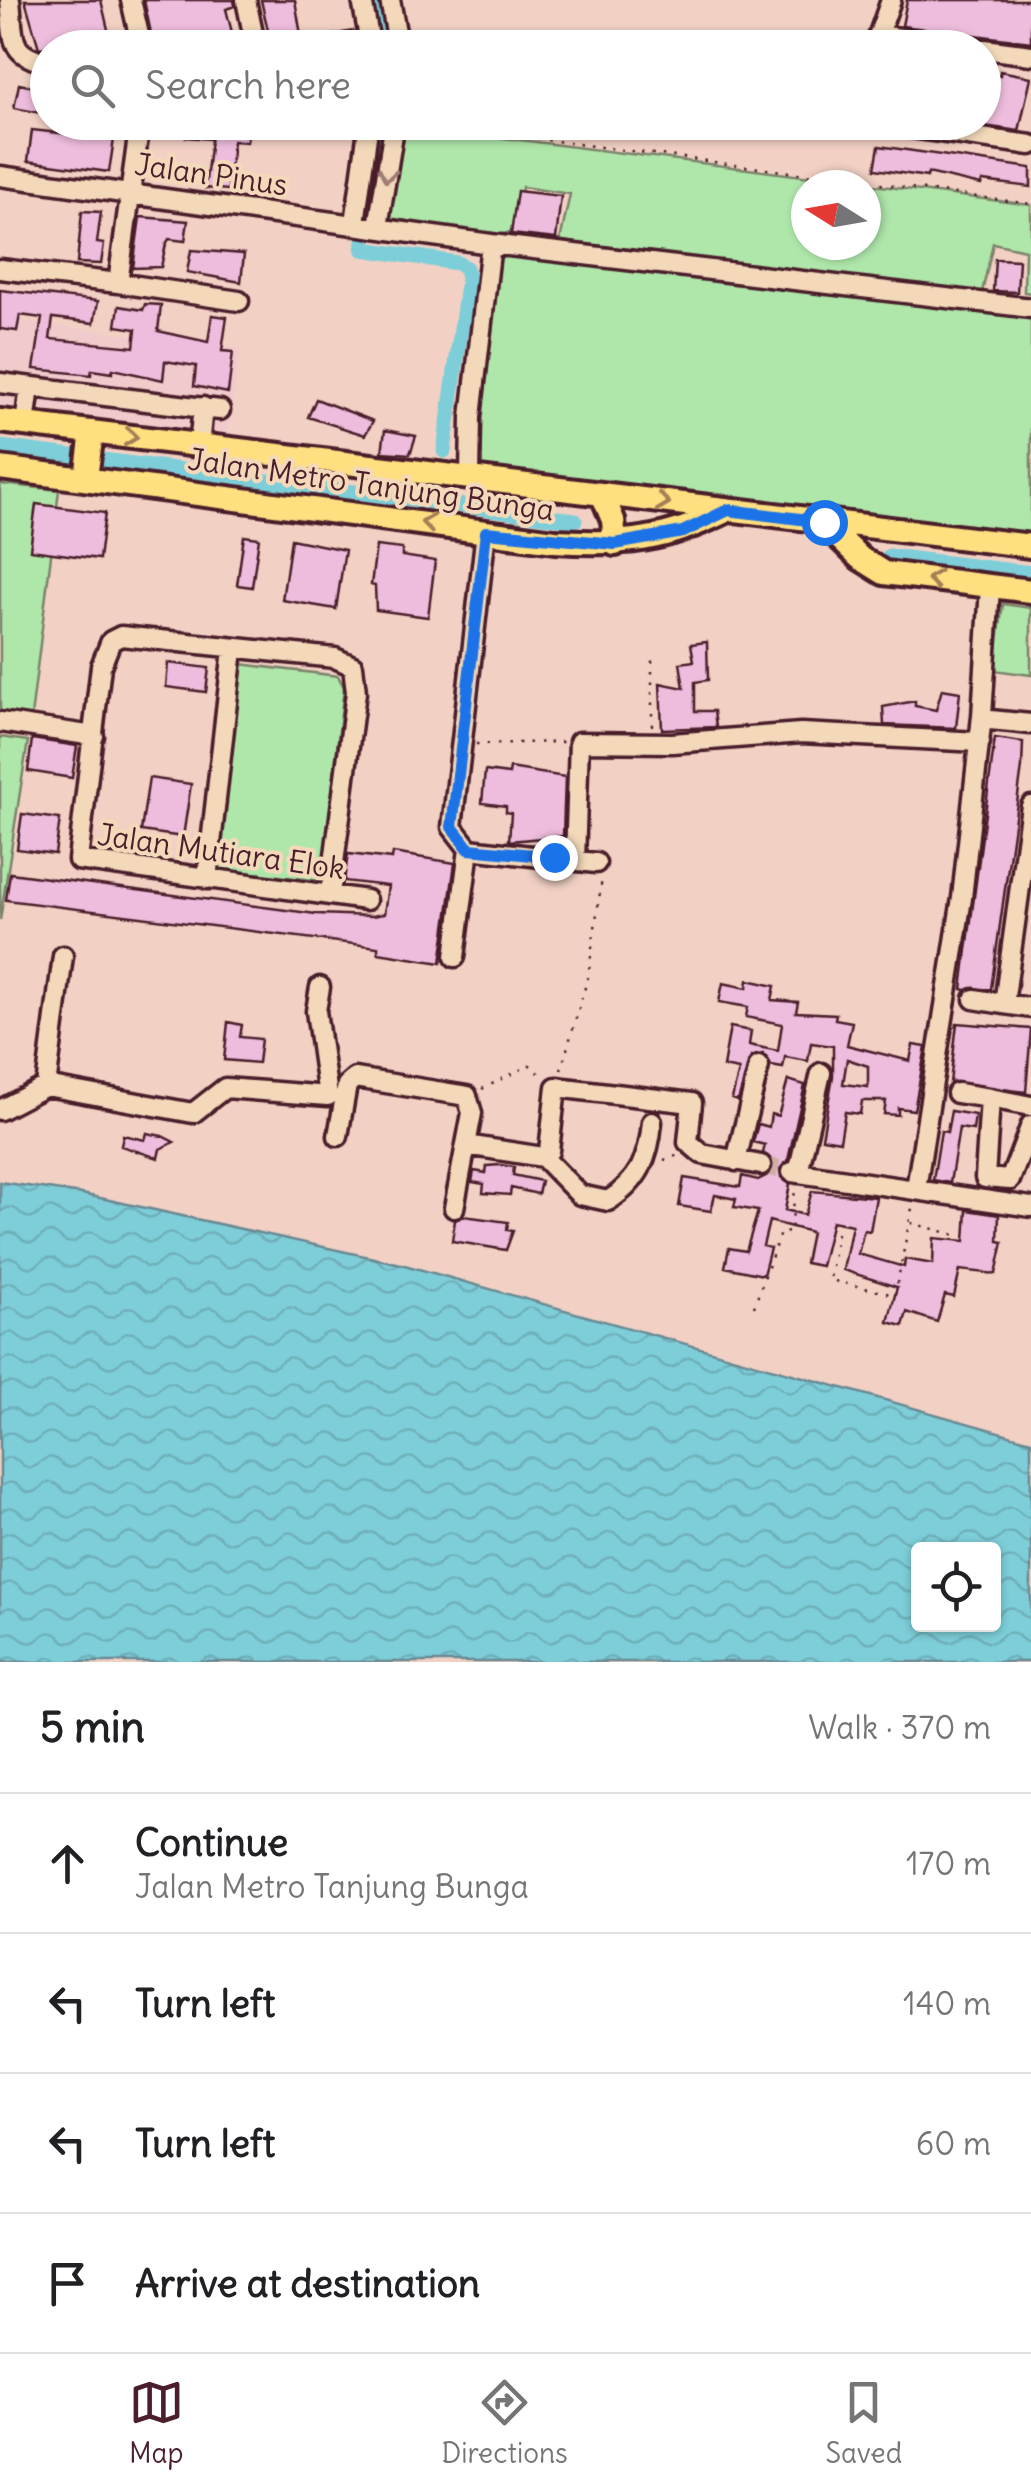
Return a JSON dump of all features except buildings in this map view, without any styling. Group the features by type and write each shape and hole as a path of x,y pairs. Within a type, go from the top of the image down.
{"main road":[{"name":"Jalan Metro Tanjung Bunga","path":"12,422 91,437 470,477 1031,546"},
{"path":"86,472 91,437"},
{"name":"Jalan Metro Tanjung Bunga","path":"0,468 86,472 486,532 615,544 683,532 728,510"},
{"path":"602,494 614,520 615,544"},
{"path":"824,522 860,558 884,572 1031,591"}],"street":[{"path":"10,0 16,48 30,59"},
{"path":"132,0 138,30"},
{"path":"246,0 252,30"},
{"path":"362,0 368,30"},
{"path":"390,0 396,30"},
{"path":"880,30 891,0"},
{"path":"1001,51 1031,55"},
{"path":"118,284 137,140"},
{"path":"366,225 368,140"},
{"path":"366,225 391,140"},
{"path":"1001,140 1031,144"},
{"name":"Jalan Pinus","path":"0,176 492,244 1031,308"},
{"path":"470,477 471,417 492,244"},
{"path":"0,269 239,301"},
{"path":"12,422 15,385 212,408 198,446"},
{"path":"486,532 451,823 460,842 469,849 596,863"},
{"path":"916,1189 946,1014 980,742 990,587"},
{"path":"0,722 94,736 101,666 110,643 121,636 348,662 357,674 330,894"},
{"path":"206,880 233,649"},
{"path":"990,720 1031,724"},
{"path":"575,860 580,742 652,743 801,733 980,742"},
{"name":"Jalan Mutiara Elok","path":"94,736 78,860 366,900"},
{"path":"1004,1004 1026,900 1031,806"},
{"path":"455,957 469,849"},
{"path":"46,1086 63,956"},
{"path":"0,1110 46,1086 193,1113 225,1088 328,1096 316,1011 320,987"},
{"path":"974,999 1031,1008"},
{"path":"736,1161 759,1066"},
{"path":"820,1073 795,1172 1031,1207"},
{"path":"338,1136 347,1084 355,1078 467,1096 472,1113 454,1208"},
{"path":"543,1156 549,1151 556,1087 692,1103 687,1141 702,1154 761,1166"},
{"path":"956,1093 1031,1106"},
{"path":"990,1098 985,1178 1010,1180 1031,1125"},
{"path":"466,1145 543,1156 580,1195 608,1201 622,1192 649,1155 652,1122"}],"path":[{"path":"548,140 1031,204"},
{"path":"652,656 652,743"},
{"path":"458,744 580,742"},
{"path":"467,1096 530,1065 556,1087 588,977 602,876 596,863"},
{"path":"754,1307 780,1233 791,1232 795,1172"},
{"path":"837,1233 830,1280 894,1295 916,1189"},
{"path":"910,1222 956,1235"}],"shaded area":[{"path":"0,319 241,348 228,437 0,409"}],"green space":[{"path":"400,140 520,140 791,174 791,260 881,260 881,186 1031,205 1031,293 1024,292 1025,250 993,243 982,293 560,241 570,194 522,187 516,231 489,237 390,218"},
{"path":"493,249 1031,313 1031,534 481,467 475,450"},
{"path":"0,484 59,490 31,717 0,713"},
{"path":"1003,604 1031,608 1031,675 994,670"},
{"path":"240,664 338,676 344,687 322,881 216,869"},
{"path":"0,737 28,741 0,920"}],"water":[{"path":"0,1182 82,1194 401,1264 1031,1441 1031,1662 0,1662"}],"waterway":[{"path":"378,0 384,30"},
{"path":"380,140 363,249 457,263 466,268 468,278 444,451"},
{"path":"0,447 575,520"},
{"path":"889,556 1031,573"}],"tunnel":[{"path":"761,1165 792,1172"}],"route":[{"path":"554,857 469,849 462,845 452,827 458,744 486,532 615,544 683,532 728,510 824,522"}]}
